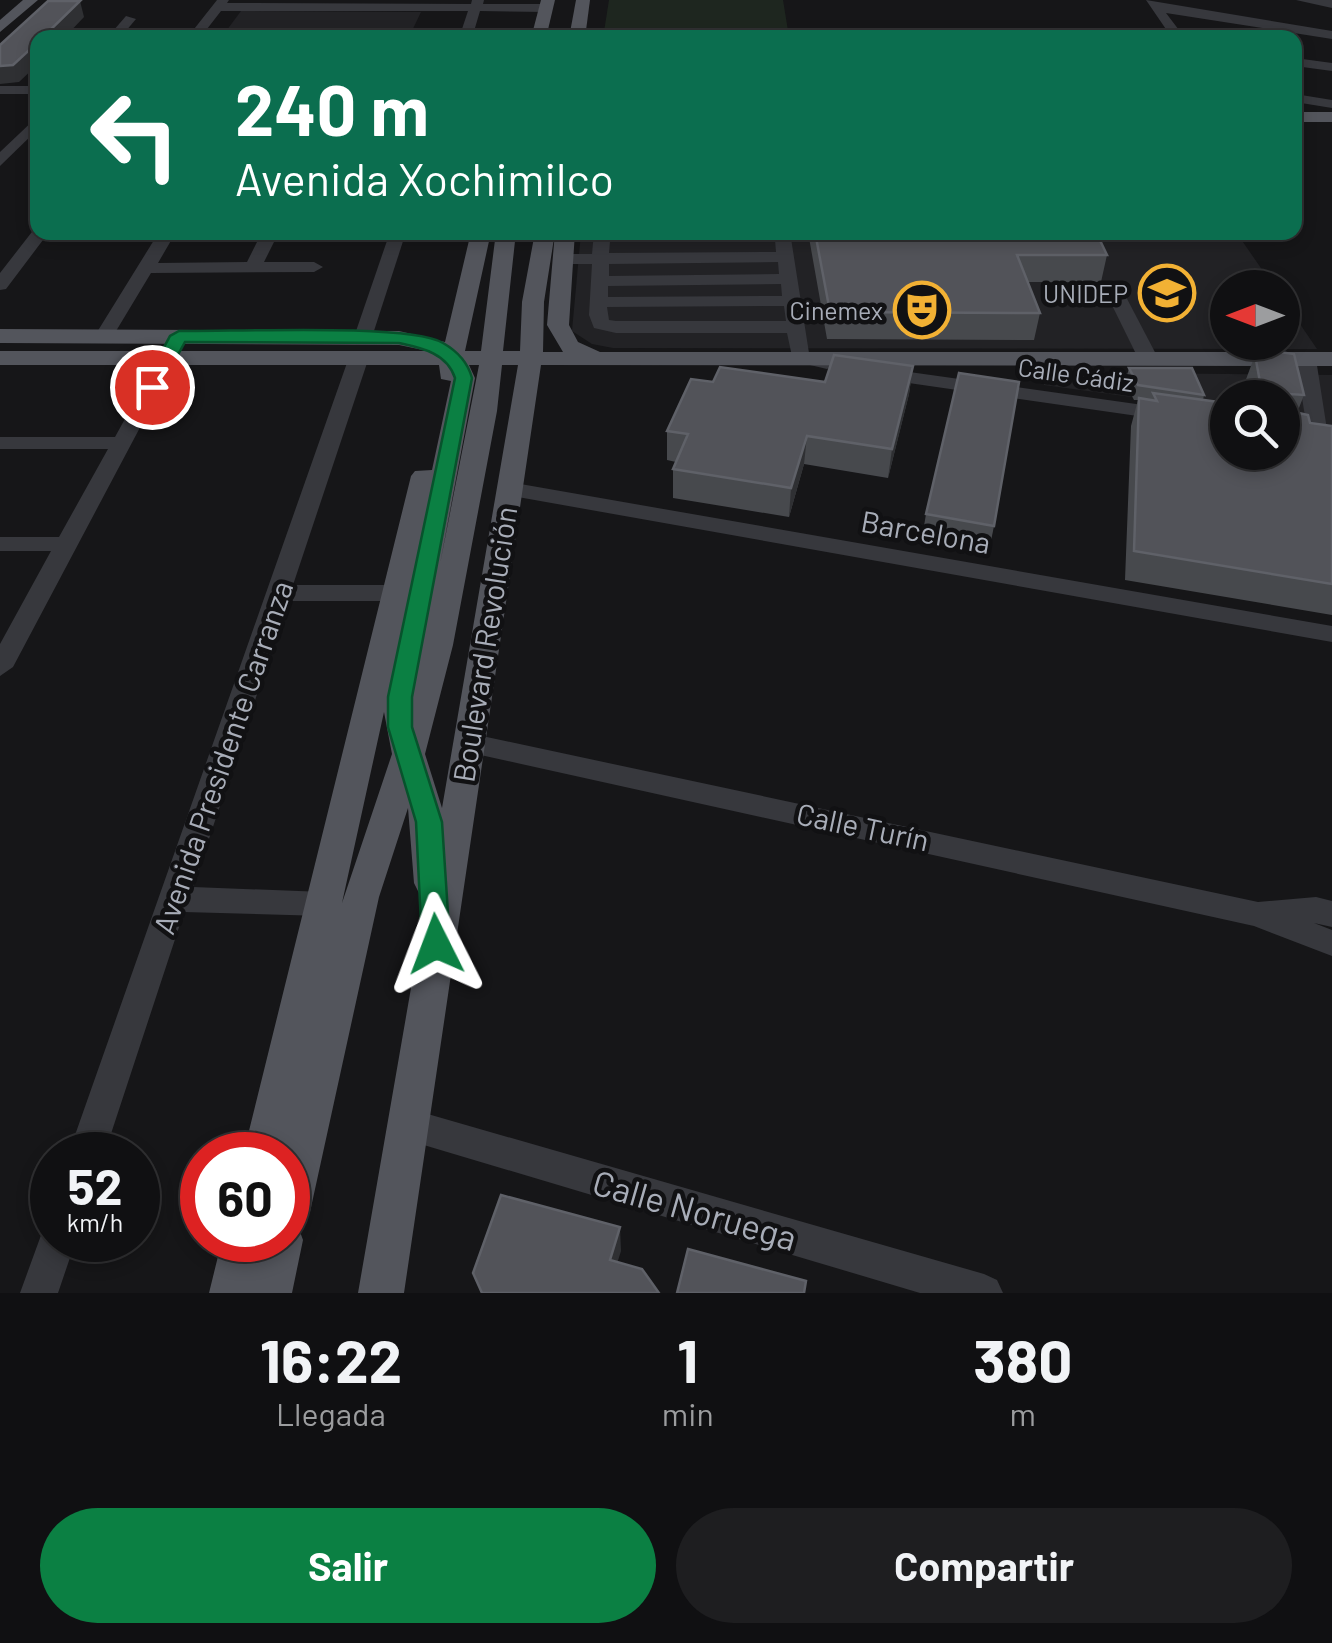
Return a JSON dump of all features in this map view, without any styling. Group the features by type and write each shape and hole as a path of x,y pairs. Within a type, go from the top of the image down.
{"main road":[{"path":"0,12 16,0"},
{"path":"0,25 16,0"},
{"path":"0,25 31,0"},
{"path":"578,30 583,0"},
{"path":"540,30 547,4"},
{"path":"1302,117 1332,117"},
{"path":"269,1132 324,904 409,594 480,240"},
{"path":"307,1132 362,897 407,759 453,576 486,412 505,240"},
{"path":"554,246 558,326 569,346 601,356"},
{"name":"Boulevard Revolución","path":"381,1293 522,410 533,302 554,246"},
{"path":"0,336 179,336 454,357 1332,359"},
{"path":"0,358 167,359 360,348"},
{"path":"522,410 553,376 601,356"},
{"path":"948,383 945,374 953,358"},
{"path":"409,594 400,727 429,822 436,944"},
{"path":"232,1293 239,1262"},
{"path":"269,1293 276,1262"}],"street":[{"path":"1302,0 1332,4"},
{"path":"199,30 220,4 547,4"},
{"path":"469,30 477,4"},
{"path":"1153,4 1332,34"},
{"path":"1153,4 1173,30"},
{"path":"120,30 130,19"},
{"path":"1302,63 1332,68"},
{"path":"0,90 30,90"},
{"path":"1302,99 1332,104"},
{"path":"0,160 30,128"},
{"path":"0,285 35,240"},
{"path":"104,336 163,240"},
{"path":"253,268 266,240"},
{"name":"Avenida Presidente Carranza","path":"94,1132 395,240"},
{"path":"602,240 599,320 608,327 796,327"},
{"path":"783,240 800,357"},
{"path":"554,246 602,258 786,257"},
{"path":"146,268 314,268"},
{"path":"601,281 789,279"},
{"path":"1116,295 1148,358"},
{"path":"599,302 792,301"},
{"path":"687,327 688,357"},
{"path":"0,667 179,336"},
{"name":"Calle Cádiz","path":"800,357 948,383 1210,420"},
{"path":"1306,359 1317,436"},
{"path":"0,443 122,442"},
{"name":"Barcelona","path":"509,488 1332,634"},
{"path":"0,544 66,544"},
{"path":"278,593 409,594"},
{"name":"Calle Turín","path":"468,742 1257,914 1332,943"},
{"path":"174,899 324,904"},
{"name":"Calle Turín","path":"1257,914 1316,910 1332,914"},
{"name":"Calle Noruega","path":"407,1124 984,1293"},
{"path":"39,1293 50,1262"}],"shaded area":[{"path":"609,0 783,0 788,30 604,30"},
{"path":"241,11 421,12 412,30 227,30"},
{"path":"580,240 1242,240 1262,270 1210,270 1210,349 613,348 592,344 572,331"},
{"path":"1300,324 1317,349 1300,349"},
{"path":"1044,372 1332,375 1332,425 1300,420 1300,380 1210,380 1210,408 1044,385"}],"building":[{"path":"48,1 80,1 50,30 30,30 30,49 13,65 0,66 0,45"},
{"path":"816,240 1100,240 1107,255 1017,255 1040,313 830,312"},
{"path":"834,355 913,366 892,449 807,436 791,488 673,469 688,434 667,431 691,379 713,382 720,367 825,382"},
{"path":"1256,360 1295,360 1304,395 1300,395 1300,380 1260,380"},
{"path":"1129,368 1192,368 1204,395 1138,385"},
{"path":"959,373 1019,382 994,526 926,514"},
{"path":"1153,393 1210,401 1210,470 1300,470 1300,413 1308,415 1310,423 1332,426 1332,584 1134,551 1139,398 1157,401"},
{"path":"501,1195 620,1227 610,1260 642,1269 659,1293 482,1293 473,1273"},
{"path":"688,1249 806,1281 804,1293 677,1293"}],"place":[{"name":"UNIDEP","path":"1167,293"},
{"name":"Cinemex","path":"922,310"}],"route":[{"path":"152,387 179,336 399,338 436,346 454,357 460,366 464,378 400,697 400,727 407,759 429,822 436,944"}]}
